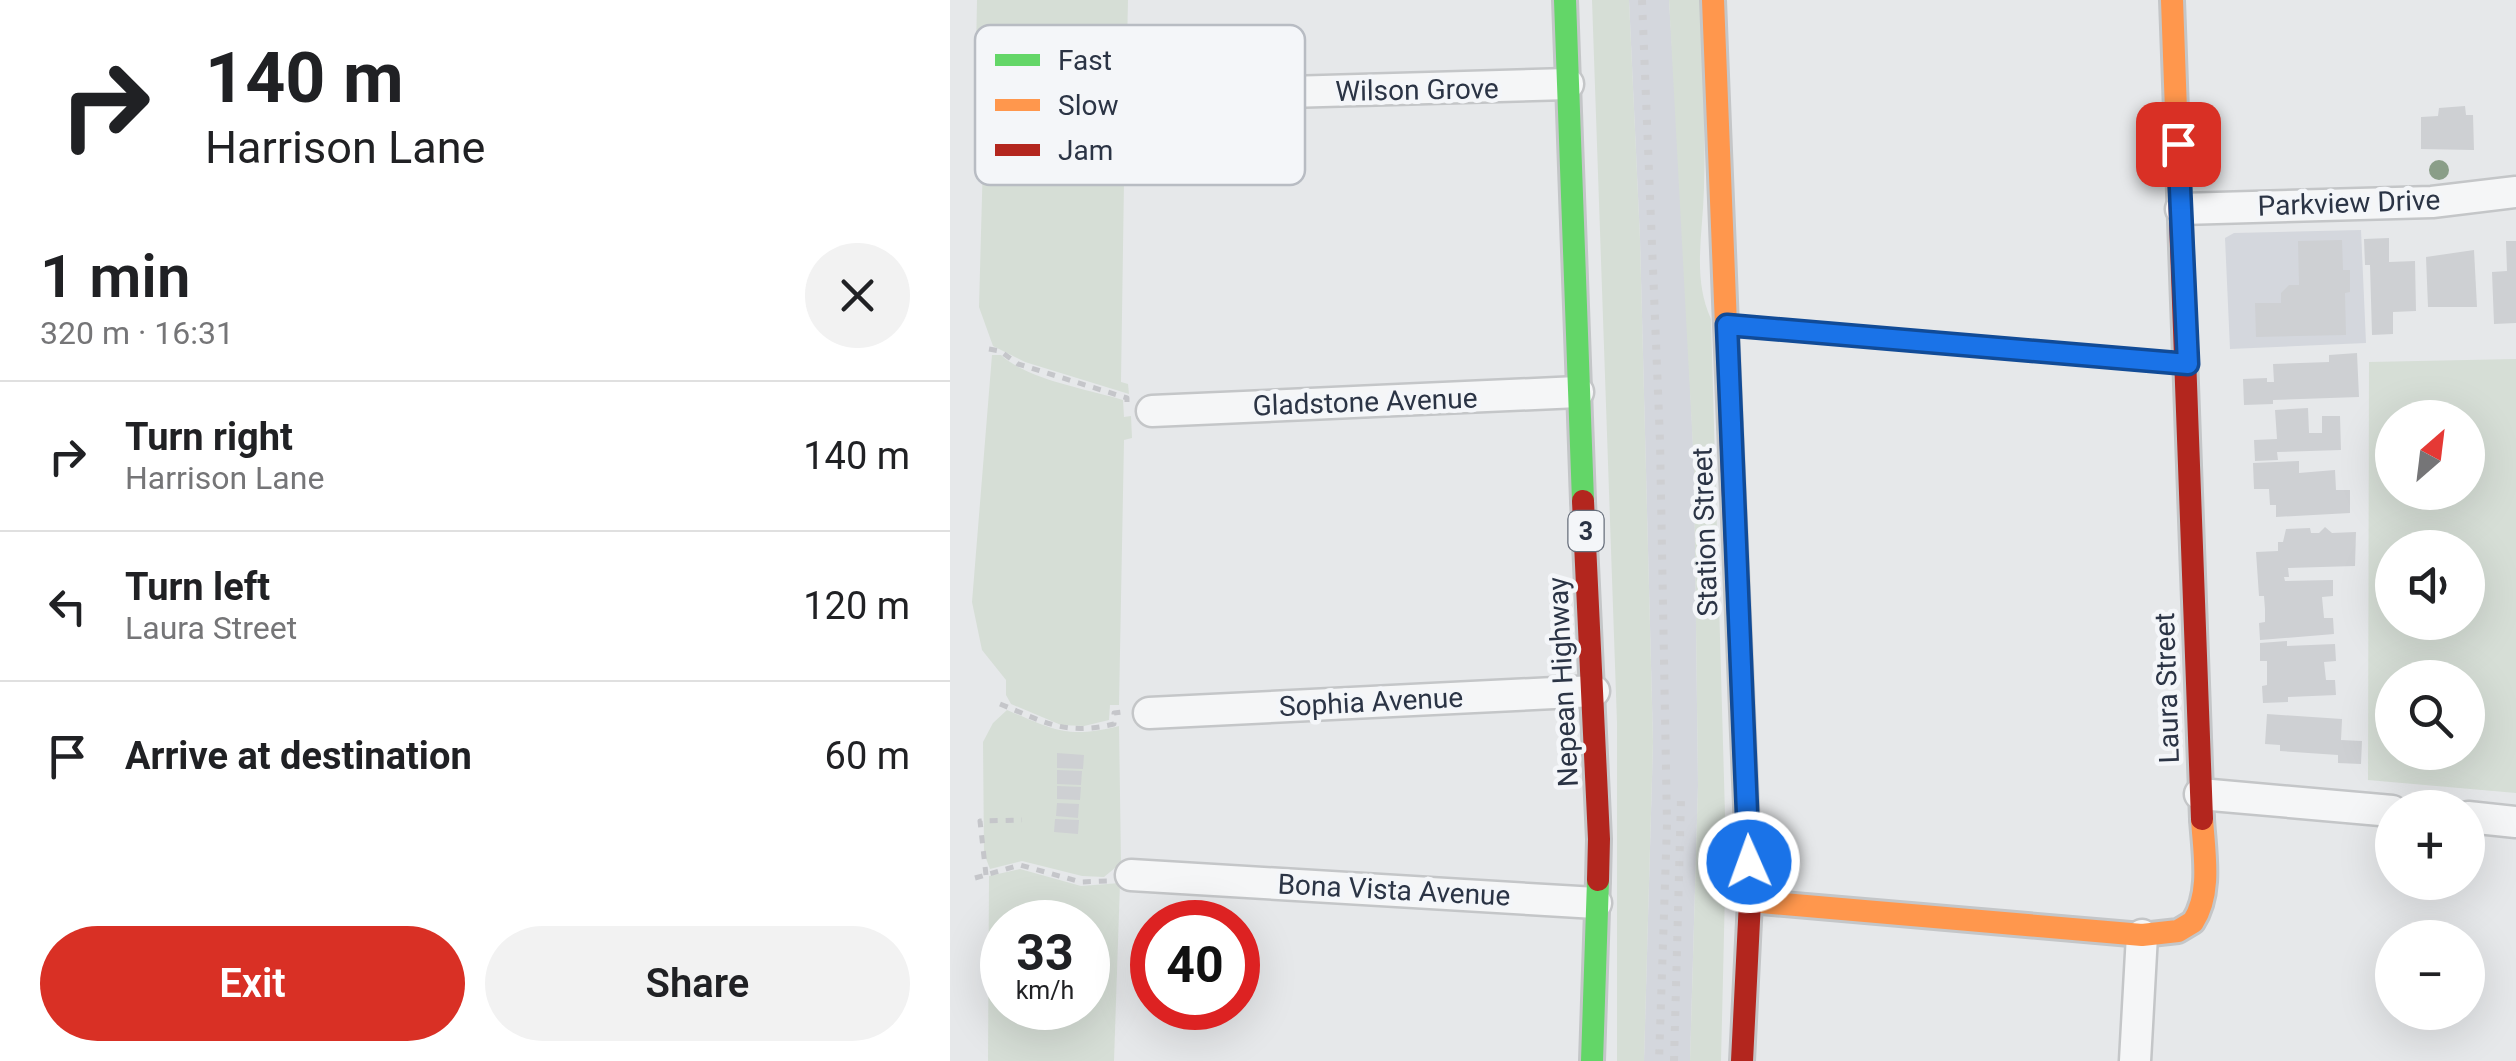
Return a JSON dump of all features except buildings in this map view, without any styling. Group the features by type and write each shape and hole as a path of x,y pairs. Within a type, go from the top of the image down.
{"main road":[{"name":"Nepean Highway","path":"1565,0 1599,839 1592,1061"},
{"name":"Station Street","path":"1714,0 1750,901 1742,1061"},
{"name":"Laura Street","path":"1750,901 2142,935 2174,934 2195,923 2202,910 2205,888 2188,364 2172,0"}],"street":[{"name":"Wilson Grove","path":"1305,92 1568,84"},
{"name":"Parkview Drive","path":"2182,209 2432,202 2516,192"},
{"name":"Gladstone Avenue","path":"1140,411 1578,392"},
{"name":"Sophia Avenue","path":"1135,713 1594,691"},
{"path":"2200,794 2375,809"},
{"path":"2485,819 2516,822"},
{"name":"Bona Vista Avenue","path":"1124,874 1596,903"},
{"path":"2135,1061 2142,935"}],"lane":[{"path":"1727,325 2188,364"}],"path":[{"path":"989,349 1000,351 1018,364 1127,398 1140,411"},
{"path":"1000,704 1058,728 1085,731 1114,724 1114,713 1135,713"},
{"path":"986,875 980,820 1022,820"},
{"path":"975,878 1020,865 1082,882 1106,882 1124,874"}],"shaded area":[{"path":"977,0 1128,0 1127,25 977,25"},
{"path":"1592,0 1629,0 1640,239 1653,742 1644,1061 1617,1061 1617,723"},
{"path":"1629,0 1669,0 1680,173 1694,467 1698,785 1690,1061 1644,1061 1653,742 1640,239"},
{"path":"1669,0 1701,0 1704,165 1700,271 1711,319 1726,850 1721,1061 1690,1061 1698,785 1694,467"},
{"path":"982,185 1124,185 1121,382 1128,384 1129,394 1025,362 993,346 979,307"},
{"path":"2361,230 2366,343 2230,349 2225,238 2234,233"},
{"path":"992,355 1001,355 1042,377 1123,400 1124,417 1131,416 1132,438 1124,440 1119,705 1110,705 1109,720 1084,726 1061,725 1011,704 1006,695 1006,680 982,650 972,602"},
{"path":"2516,359 2516,793 2368,780 2369,362"},
{"path":"1007,710 1073,732 1119,726 1121,863 1104,877 1082,876 1022,861 990,869 984,853 983,742 993,723"},
{"path":"1020,869 1081,886 1120,883 1114,1061 988,1061 988,1030 1110,1030 1110,900 989,900 989,876"}],"railway":[{"path":"1642,0 1660,441 1667,824 1659,1061"},
{"path":"1674,1061 1681,800"}],"traffic: fast":[{"path":"1565,0 1583,501"},
{"path":"1592,1061 1598,880"}],"traffic: slow":[{"path":"1713,0 1730,426"},
{"path":"2172,0 2177,139"},
{"path":"1750,901 2142,935 2178,931 2193,922 2203,898 2202,819"}],"traffic: jam":[{"path":"2177,139 2202,819"},
{"path":"1730,426 1750,901 1742,1061"},
{"path":"1583,501 1598,880"}],"route":[{"path":"1749,862 1727,325 2188,364 2178,144"}]}
